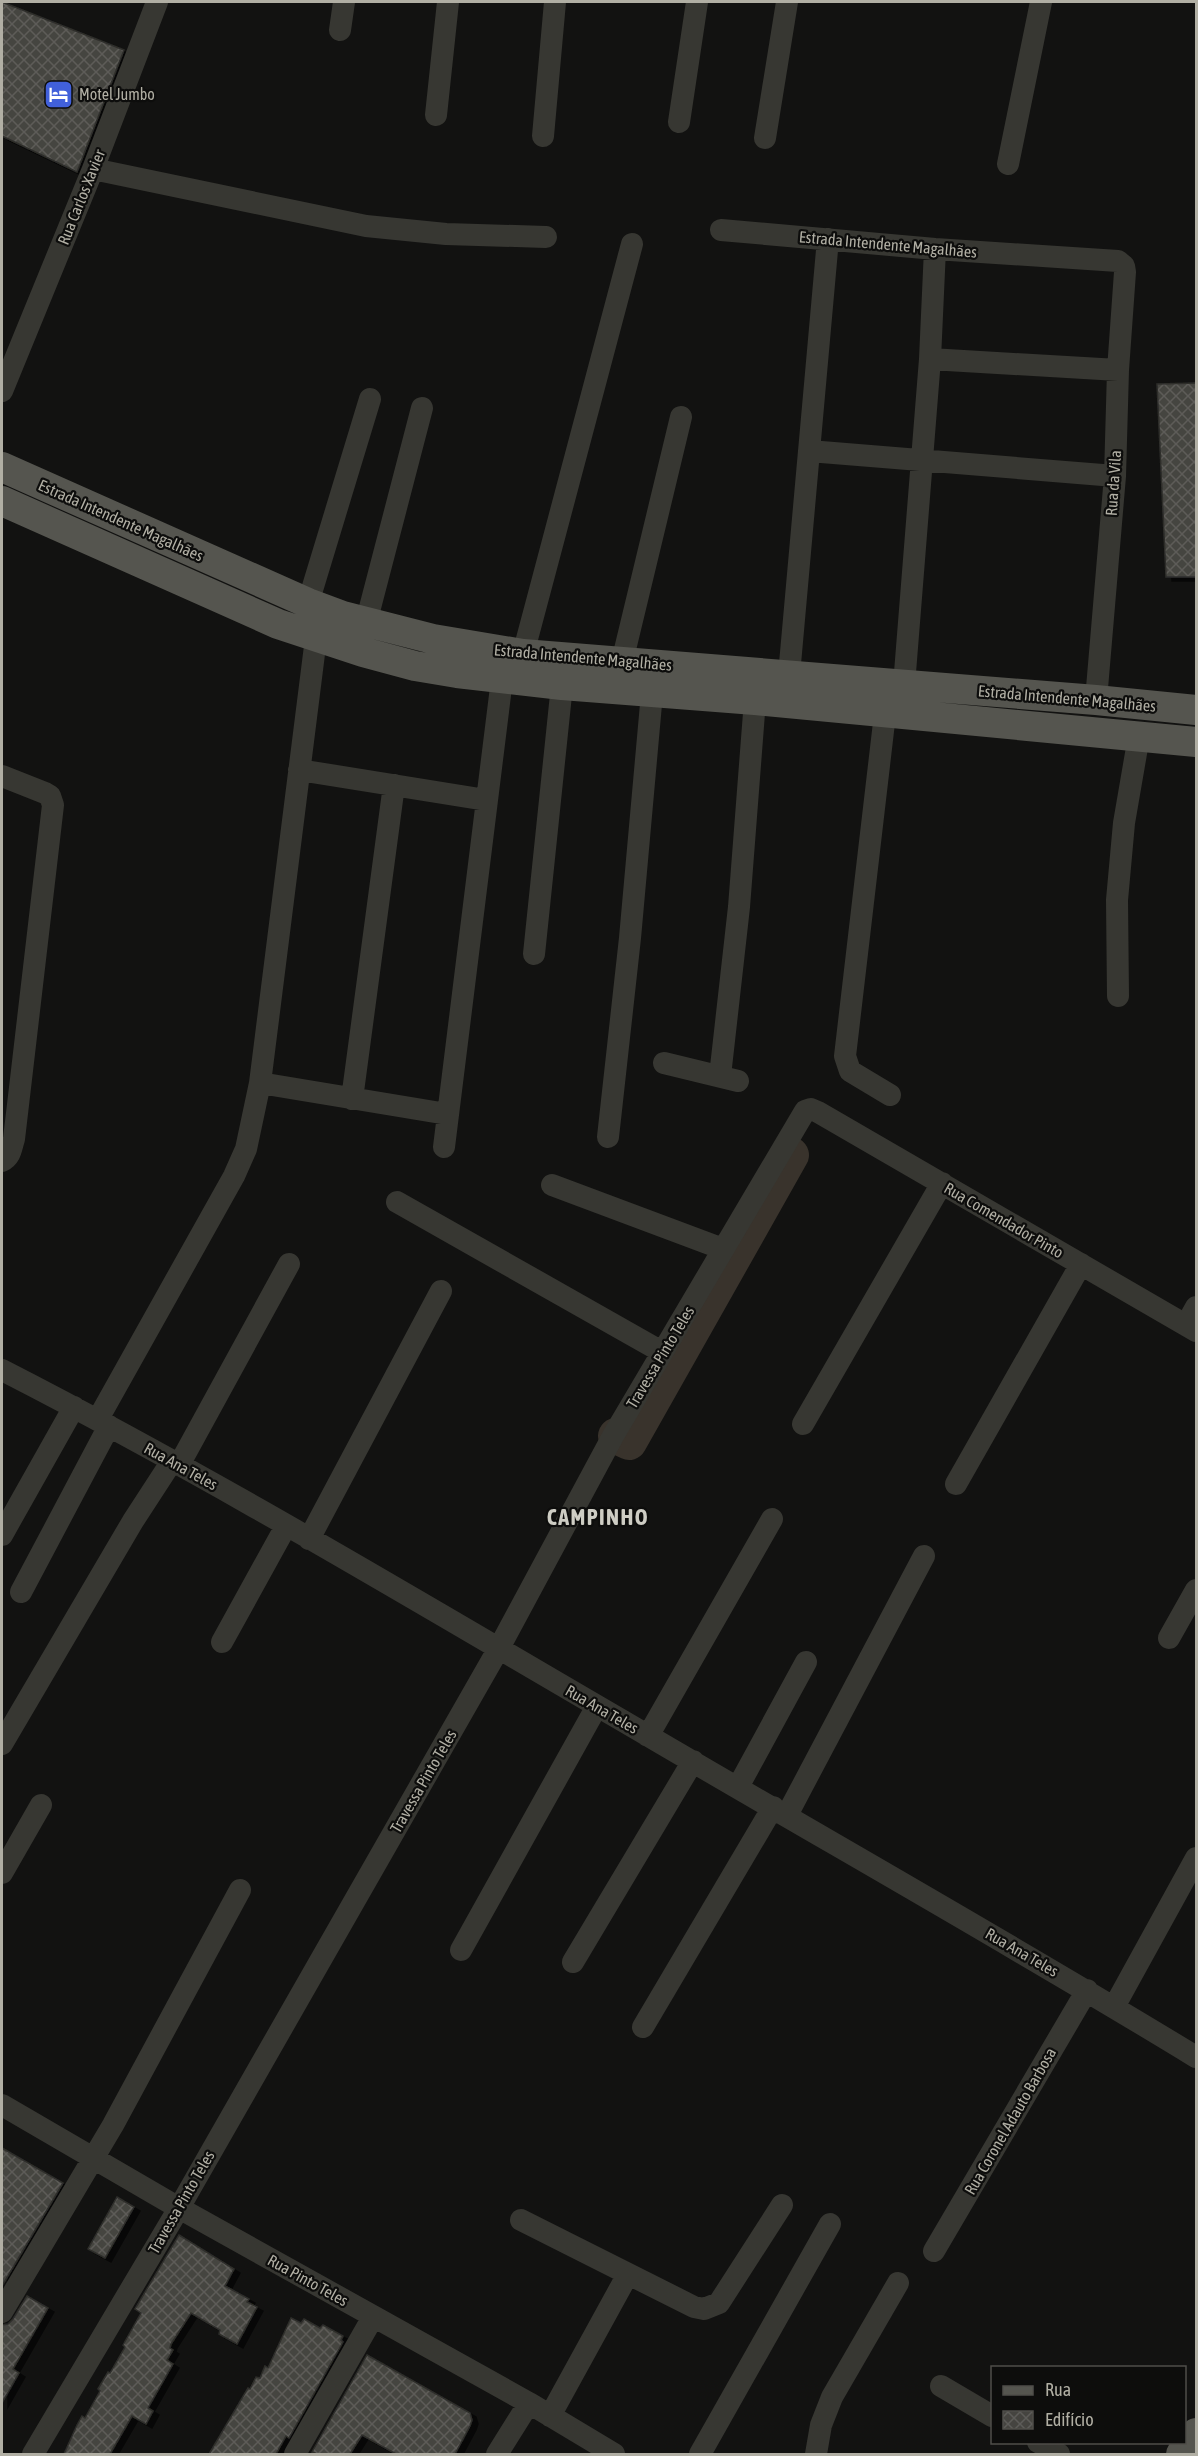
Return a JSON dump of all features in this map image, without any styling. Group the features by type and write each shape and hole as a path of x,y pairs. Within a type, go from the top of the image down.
{"main road":[{"name":"Estrada Intendente Magalhães","path":"2,467 308,603 366,623 433,639 523,654 1197,710"},
{"name":"Estrada Intendente Magalhães","path":"2,501 259,616 316,638 416,666 562,685 755,700 1197,742"},
{"path":"1180,2454 1197,2433"}],"street":[{"name":"Rua Carlos Xavier","path":"2,391 93,169 157,2"},
{"path":"340,30 345,2"},
{"path":"436,115 448,2"},
{"path":"543,136 555,2"},
{"path":"679,122 697,2"},
{"path":"765,138 787,2"},
{"path":"1008,164 1041,2"},
{"path":"93,169 366,226 446,234 546,237"},
{"name":"Estrada Intendente Magalhães","path":"721,230 935,249 1118,261 1124,266"},
{"path":"789,675 828,239"},
{"path":"523,654 632,244"},
{"path":"904,685 923,460 935,249"},
{"name":"Rua da Vila","path":"1096,700 1115,476 1124,266"},
{"path":"930,359 1118,370"},
{"path":"308,603 370,399"},
{"path":"366,623 422,408"},
{"path":"621,662 681,417"},
{"path":"809,451 1115,476"},
{"path":"21,1592 103,1422 234,1176 246,1149 261,1083 316,638"},
{"path":"444,1147 502,679"},
{"path":"534,954 562,685"},
{"path":"608,1137 630,938 652,693"},
{"path":"663,1063 729,1079 755,700"},
{"path":"885,714 845,1056 850,1071 890,1095"},
{"path":"1118,996 1117,900 1124,822 1139,736"},
{"path":"299,770 486,800"},
{"path":"2,776 45,793 52,800 53,812 14,1139 10,1153 2,1161"},
{"path":"352,1099 394,785"},
{"path":"261,1083 447,1114"},
{"name":"Rua Comendador Pinto","path":"811,1109 1081,1264 1193,1321"},
{"name":"Travessa Pinto Teles","path":"33,2454 179,2208 499,1648 613,1436 805,1111 811,1109"},
{"path":"803,1424 942,1183"},
{"path":"552,1185 723,1249"},
{"path":"397,1202 662,1352"},
{"path":"2,1744 133,1521 175,1463 289,1264"},
{"path":"956,1484 1081,1264"},
{"path":"309,1539 441,1291"},
{"name":"Rua Ana Teles","path":"2,1370 103,1422 499,1648 1087,1990 1197,2057"},
{"path":"2,1534 75,1407"},
{"path":"648,1736 772,1519"},
{"path":"222,1642 286,1526"},
{"path":"644,2027 780,1811 924,1556"},
{"path":"1169,1638 1197,1590"},
{"path":"738,1787 806,1662"},
{"path":"461,1950 597,1706"},
{"path":"573,1962 693,1761"},
{"path":"2,1873 41,1806"},
{"path":"1114,2007 1197,1858"},
{"path":"2,2312 94,2158 240,1890"},
{"name":"Rua Coronel Adauto Barbosa","path":"934,2251 1087,1990"},
{"name":"Rua Pinto Teles","path":"2,2105 179,2208 529,2403 614,2454"},
{"path":"521,2220 694,2307 704,2309 719,2303 782,2205"},
{"path":"700,2454 830,2224"},
{"path":"550,2416 628,2274"},
{"path":"816,2454 821,2425 832,2397 898,2283"},
{"path":"295,2454 373,2317"},
{"path":"941,2386 991,2415"},
{"path":"497,2454 529,2403"},
{"path":"1042,2444 1059,2454"}],"building":[{"name":"Motel Jumbo","path":"2,2 124,50 77,172 2,136"},
{"path":"1197,383 1197,577 1166,577 1157,384"},
{"path":"2,2148 63,2183 2,2286"},
{"path":"117,2197 134,2207 105,2258 88,2249"},
{"path":"179,2235 234,2269 225,2286 249,2299 247,2302 257,2307 237,2344 219,2334 220,2330 191,2313 171,2344 170,2348 173,2350 167,2360 173,2364 148,2408 153,2411 146,2424 132,2416 110,2454 64,2454 82,2416 85,2418 100,2391 98,2389 125,2347 123,2345 141,2313 135,2309"},
{"path":"27,2296 48,2308 13,2369 19,2373 2,2403 2,2325 8,2324 13,2319"},
{"path":"291,2318 301,2323 304,2319 320,2328 323,2325 343,2336 341,2340 343,2342 289,2438 286,2436 276,2454 209,2454 248,2388 250,2389 256,2377 260,2378 265,2366 268,2368"},
{"path":"367,2355 470,2413 472,2420 470,2426 455,2454 396,2454 362,2435 350,2454 312,2452"}],"waterway":[{"path":"616,1436 629,1442 791,1155"}],"place":[{"name":"Motel Jumbo","path":"58,94"}],"district":[{"name":"CAMPINHO","path":"598,1517"}]}
